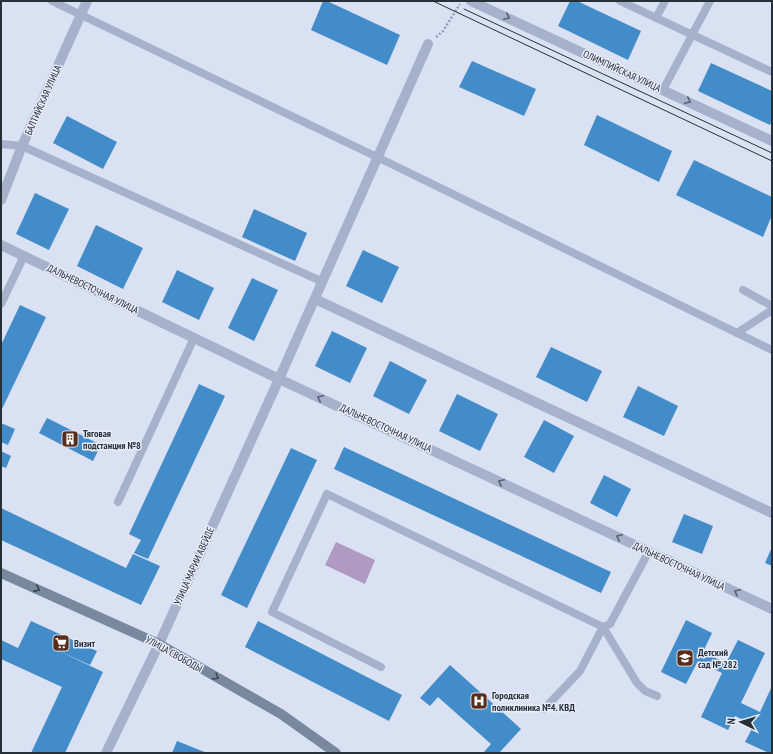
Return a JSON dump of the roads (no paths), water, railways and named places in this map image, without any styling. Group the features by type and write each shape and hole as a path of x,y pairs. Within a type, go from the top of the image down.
{"street":[{"name":"БАЛТИЙСКАЯ УЛИЦА","path":"1,200 22,146 87,1"},
{"name":"ОЛИМПИЙСКАЯ УЛИЦА","path":"471,1 772,141"},
{"name":"УЛИЦА МАРИИ АВЕЙДЕ","path":"106,753 159,644 323,282 428,44"},
{"name":"ДАЛЬНЕВОСТОЧНАЯ УЛИЦА","path":"1,245 279,379 772,609"},
{"path":"315,299 772,513"},
{"name":"УЛИЦА СВОБОДЫ","path":"1,573 159,644 281,714 336,753"}],"lane":[{"path":"52,1 377,157 772,350"},
{"path":"620,1 772,72"},
{"path":"656,18 665,1"},
{"path":"663,90 710,1"},
{"path":"1,144 22,146 323,282"},
{"path":"1,304 24,256"},
{"path":"743,290 772,306"},
{"path":"737,333 772,310"},
{"path":"118,502 194,338"},
{"path":"381,667 272,612 327,494 603,627 637,683 645,691 657,696"},
{"path":"544,709 580,671 603,627 610,624 649,551"}],"tram line":[{"path":"433,1 772,161"},
{"path":"464,9 772,153"}],"place":[{"name":"Тяговая подстанция №8","path":"70,439"},
{"name":"Визит","path":"61,643"},
{"name":"Детский сад № 282","path":"685,658"},
{"name":"Городская поликлиника №4. КВД","path":"479,701"}]}
